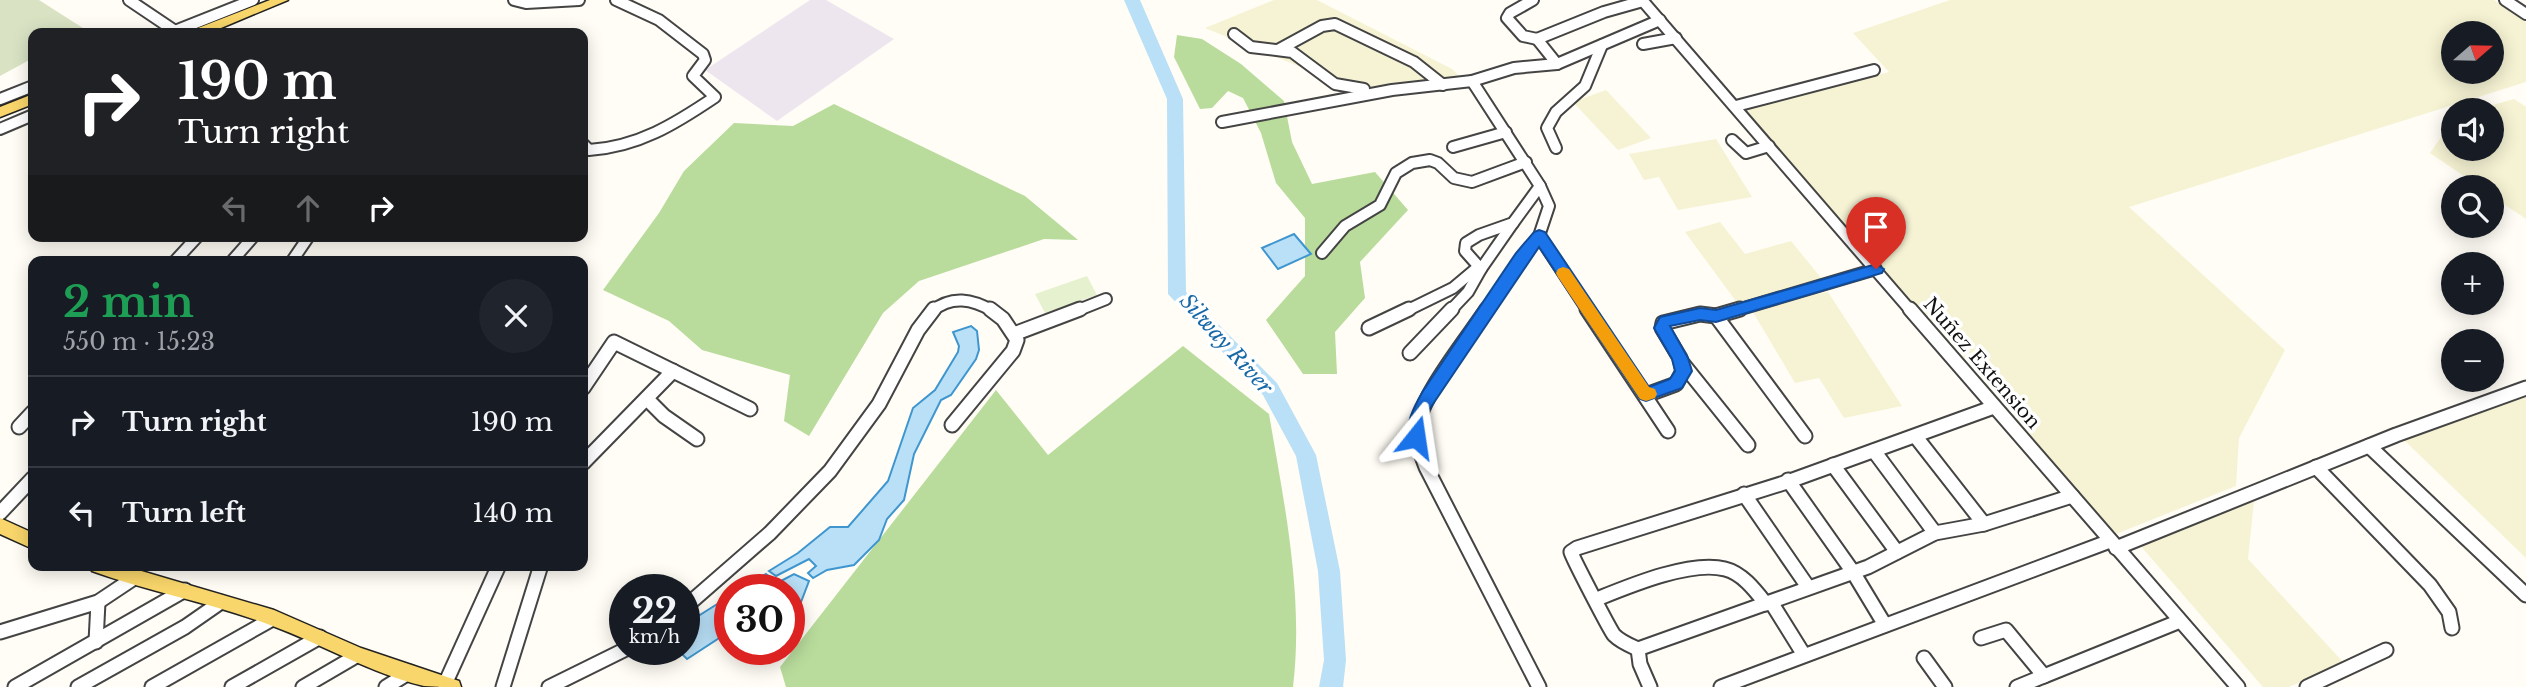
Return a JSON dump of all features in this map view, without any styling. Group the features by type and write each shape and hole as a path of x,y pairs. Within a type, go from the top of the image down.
{"main road":[{"path":"211,28 282,0"},
{"path":"0,112 28,101"},
{"path":"0,527 28,539"},
{"path":"113,571 274,618 358,655 449,686"}],"street":[{"path":"129,0 167,28"},
{"path":"186,28 253,0"},
{"path":"514,0 526,3 579,0"},
{"path":"616,0 659,20 703,54 705,60 693,76 715,97 727,104"},
{"path":"1532,0 1510,13 1507,18 1523,36 1536,39 1604,12 1642,1"},
{"path":"2505,0 2526,14"},
{"name":"Nuñez Extension","path":"1642,1 2238,687"},
{"path":"1234,34 1251,47 1292,52 1327,79 1354,89 1472,80 1514,68 1557,64 1660,20"},
{"path":"1278,50 1322,26 1335,24 1403,56 1441,83"},
{"path":"1643,44 1660,38 1676,38"},
{"path":"1536,39 1557,64"},
{"path":"1556,148 1547,128 1556,112 1585,86 1602,45"},
{"path":"1736,106 1874,70"},
{"path":"1472,80 1526,162 1549,205 1539,236 1522,257 1420,411 1416,437 1426,467 1539,687"},
{"path":"1222,122 1371,93 1441,83"},
{"path":"0,99 28,88"},
{"path":"588,149 626,146 657,134 715,97"},
{"path":"0,129 28,117"},
{"path":"1453,147 1506,132"},
{"path":"1732,140 1746,153 1769,146"},
{"path":"1322,253 1345,226 1380,205 1396,173 1412,163 1430,160 1438,163 1454,178 1472,182 1526,162"},
{"path":"1410,354 1468,292 1479,268 1540,186"},
{"path":"1479,268 1465,251 1466,243 1513,222"},
{"path":"1539,236 1668,431"},
{"path":"179,256 192,242"},
{"path":"236,256 249,242"},
{"path":"1369,328 1453,288 1479,268"},
{"path":"1748,445 1683,363 1662,328 1663,323 1700,314 1716,316 1876,269"},
{"path":"1014,334 1106,299"},
{"path":"700,594 789,517 848,449 895,378 920,329 936,307 955,300 974,301 995,312 1017,340 1013,351 952,425"},
{"path":"1716,316 1805,436"},
{"path":"588,381 614,342 750,409"},
{"path":"1646,395 1679,381 1684,371 1683,363"},
{"path":"588,458 673,371"},
{"path":"1721,687 1804,654 2113,544 2526,388"},
{"path":"647,399 664,416 697,439"},
{"path":"1994,407 1916,437 1573,550 1572,559 1597,599 1602,616 1615,636 1638,649 1853,572 1935,533 1984,524 2072,496"},
{"path":"19,427 28,417"},
{"path":"1916,437 1984,524"},
{"path":"2369,446 2526,595"},
{"path":"1874,451 1935,533"},
{"path":"1833,465 1897,552"},
{"path":"2316,467 2430,585 2449,612 2452,628"},
{"path":"1788,480 1853,572 1885,625"},
{"path":"0,513 28,483"},
{"path":"1744,494 1808,587"},
{"path":"1597,599 1643,582 1715,566 1742,578 1768,603 1804,654"},
{"path":"449,686 497,571"},
{"path":"503,687 539,571"},
{"path":"0,632 98,602 134,579"},
{"path":"15,687 185,590"},
{"path":"96,642 98,602"},
{"path":"78,687 185,627 221,602"},
{"path":"152,687 274,618"},
{"path":"2017,687 2180,621"},
{"path":"1981,638 2006,630 2044,676"},
{"path":"232,687 320,637"},
{"path":"1638,649 1642,670 1650,687"},
{"path":"2307,687 2386,650"},
{"path":"303,687 358,655"},
{"path":"550,687 609,658"},
{"path":"1924,658 1945,687"},
{"path":"386,687 410,673"}],"shaded area":[{"path":"810,0 826,0 894,39 777,121 705,70"},
{"path":"1274,0 1317,0 1452,69 1459,76 1354,89 1205,28"},
{"path":"1950,0 2494,0 2526,22 2526,82 2475,98 2441,98 2441,109 2129,207 2285,350 2239,438 2236,486 2111,536 1745,109 1889,72 1853,33"},
{"path":"1606,90 1651,138 1618,150 1573,102"},
{"path":"2514,99 2526,107 2526,219 2504,204 2504,175 2462,175 2442,161 2504,161 2504,102"},
{"path":"2441,137 2441,160 2430,153"},
{"path":"1716,139 1752,197 1678,210 1659,177 1644,180 1629,154"},
{"path":"1720,222 1745,254 1791,241 1822,279 1738,304 1685,232"},
{"path":"1828,292 1902,406 1844,418 1819,378 1795,383 1750,307"},
{"path":"2526,393 2526,558 2403,439"},
{"path":"2254,501 2248,559 2344,663 2289,687 2263,687 2139,544"}],"green space":[{"path":"0,0 39,0 83,28 28,28 28,61 0,76"},
{"path":"1177,35 1202,39 1241,64 1284,101 1292,142 1312,184 1375,172 1408,210 1360,262 1365,298 1335,332 1337,374 1303,374 1266,320 1305,276 1305,218 1276,183 1261,133 1243,98 1228,91 1212,108 1200,109 1174,57"},
{"path":"834,104 1025,196 1078,240 1044,239 919,281 883,313 809,436 784,421 790,375 702,350 669,321 603,290 659,213 684,171 734,123 793,126"},
{"path":"1087,276 1097,295 1045,313 1035,294"},
{"path":"1183,346 1269,414 1291,549 1296,618 1293,687 786,687 780,667 805,665 805,635 996,390 1048,455"}],"water":[{"path":"1294,234 1311,254 1278,269 1262,248"},
{"path":"971,326 977,331 979,350 976,359 951,395 941,400 914,454 904,500 887,519 879,540 854,565 827,570 813,578 808,573 816,566 809,559 780,574 769,571 798,553 830,527 848,527 888,481 913,408 935,390 958,352 959,346 953,332"},
{"path":"714,606 714,641 700,651 700,615"}],"waterway":[{"name":"Silway River","path":"1132,0 1175,99 1177,294 1270,389 1306,455 1329,571 1335,660 1331,687"}],"slow traffic":[{"path":"1563,273 1646,395 1649,394"}],"route":[{"path":"1416,437 1420,411 1429,396 1522,257 1539,236 1646,395 1676,384 1684,371 1680,358 1662,328 1665,321 1705,313 1716,316 1876,269"}]}
